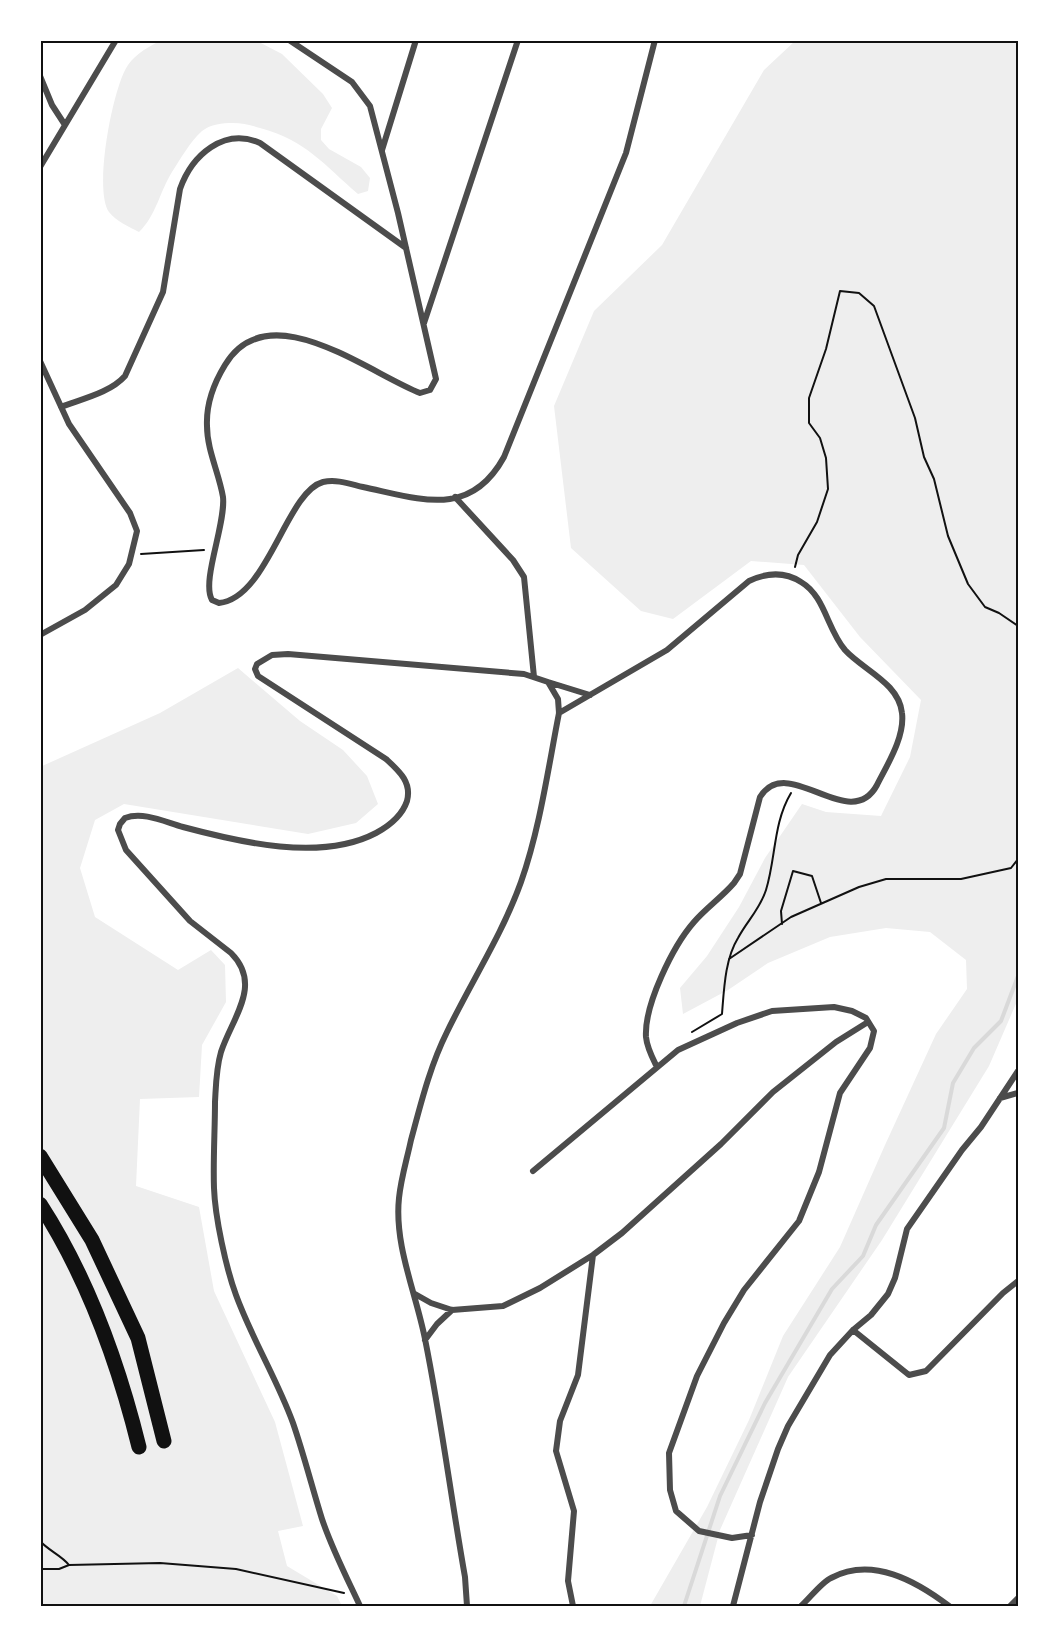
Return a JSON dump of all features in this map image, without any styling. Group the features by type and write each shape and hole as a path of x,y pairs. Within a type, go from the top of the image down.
{"highway":[{"path":"40,1156 92,1240 138,1338 164,1441"},
{"path":"40,1204 62,1237 108,1340 125,1390 139,1447"}],"street":[{"path":"40,167 116,40"},
{"path":"289,40 344,75 358,88 369,106 406,248 436,380 430,390 424,393 410,389 315,342 287,335 277,334 256,338 246,342 231,355 219,376 207,410 209,445 223,499 208,591 212,600 222,603 230,600 250,584 298,506 309,490 316,485 337,481 422,500 442,500 455,498 480,488 496,471 504,457 626,153 656,40"},
{"path":"381,151 416,40"},
{"path":"423,323 518,40"},
{"path":"40,76 49,99 65,125"},
{"path":"61,407 111,387 125,376 163,292 180,189 200,156 218,143 243,137 260,143 406,248"},
{"path":"40,361 78,438 130,513 137,531 132,554 124,574 108,594 74,618 40,634"},
{"path":"455,498 513,560 524,577 534,677"},
{"path":"559,714 667,650 749,581 776,574 802,582 813,592 844,648 893,692 902,711 897,741 876,787 865,798 857,802 842,801 788,783 775,783 764,790 760,797 740,874 735,883 687,930 659,982 648,1012 646,1034 647,1045 657,1067"},
{"path":"360,1606 323,1521 284,1401 237,1297 218,1218 214,1188 216,1080 222,1051 246,990 243,969 231,953 184,915 141,866 122,843 118,834 119,827 125,818 142,816 227,839 258,844 336,846 357,842 371,836 396,818 404,808 408,795 407,784 401,773 386,759 258,676 255,669 257,664 272,655 288,654 524,674 590,695"},
{"path":"467,1606 465,1577 425,1340 416,1294 402,1252 398,1223 399,1197 422,1099 443,1041 489,954 521,882 537,824 559,714 558,699 548,682"},
{"path":"532,1171 678,1050 737,1023 772,1011 834,1007 852,1011 866,1018 874,1031 870,1048 840,1093 819,1172 799,1221 744,1290 724,1323 698,1376 669,1453 670,1490 676,1511 699,1531 732,1538 752,1535"},
{"path":"416,1294 431,1304 452,1311 503,1306 540,1288 593,1255 622,1233 721,1144 773,1092 836,1042 868,1022"},
{"path":"733,1606 777,1449 788,1426 830,1355 853,1329 871,1315 888,1294 895,1278 907,1228 1018,1071"},
{"path":"1000,1098 1018,1093"},
{"path":"573,1606 568,1581 574,1511 556,1452 560,1422 579,1375 593,1255"},
{"path":"853,1329 909,1375 926,1371 1003,1293 1018,1281"},
{"path":"425,1340 437,1324 452,1311"},
{"path":"801,1606 829,1578 866,1568 899,1576 949,1606"},
{"path":"1010,1606 1018,1598"}],"path":[{"path":"793,578 798,555 817,522 828,489 826,458 820,438 809,423 809,398 826,349 840,291 859,293 874,306 884,332 915,418 924,457 934,478 948,536 968,585 985,607 1018,626"},
{"path":"132,554 216,549"},
{"path":"678,1050 681,1042 695,1029 722,1014 729,958 737,939 757,911 766,890 778,823 795,785"},
{"path":"729,958 782,924 859,886 886,879 961,879 1011,868 1018,859"},
{"path":"782,924 781,911 793,871 812,876 821,904"},
{"path":"40,1541 49,1550 64,1558 69,1565"},
{"path":"40,1569 59,1569 69,1565 160,1563 236,1569 355,1596"}],"shaded area":[{"path":"162,40 257,41 282,54 323,94 332,108 321,129 321,140 329,149 361,167 370,178 368,191 358,194 313,155 276,133 250,125 221,124 202,131 190,145 168,179 150,219 139,232 119,221 109,212 103,183 111,115 122,76 128,65 139,53"},
{"path":"795,41 1018,41 1018,999 989,1066 882,1240 788,1377 720,1530 700,1606 650,1606 707,1507 749,1420 783,1336 840,1247 936,1034 967,989 966,960 930,932 886,928 830,937 768,963 728,990 683,1014 680,988 707,956 739,907 765,858 802,804 826,812 881,816 910,757 921,700 860,637 804,565 751,561 673,619 641,611 571,548 554,406 594,311 662,245 764,70"},
{"path":"238,668 300,721 343,750 367,776 378,804 356,823 308,834 124,804 95,820 80,868 95,917 178,970 211,950 225,965 226,1002 202,1045 199,1097 140,1099 136,1186 199,1207 214,1291 275,1422 303,1526 278,1531 287,1566 337,1596 342,1606 41,1606 40,767 160,713"}],"waterway":[{"path":"1018,945 1018,951"},
{"path":"684,1606 720,1496 765,1403 832,1289 863,1256 876,1225 944,1128 953,1083 974,1048 1001,1021 1018,976"}]}
